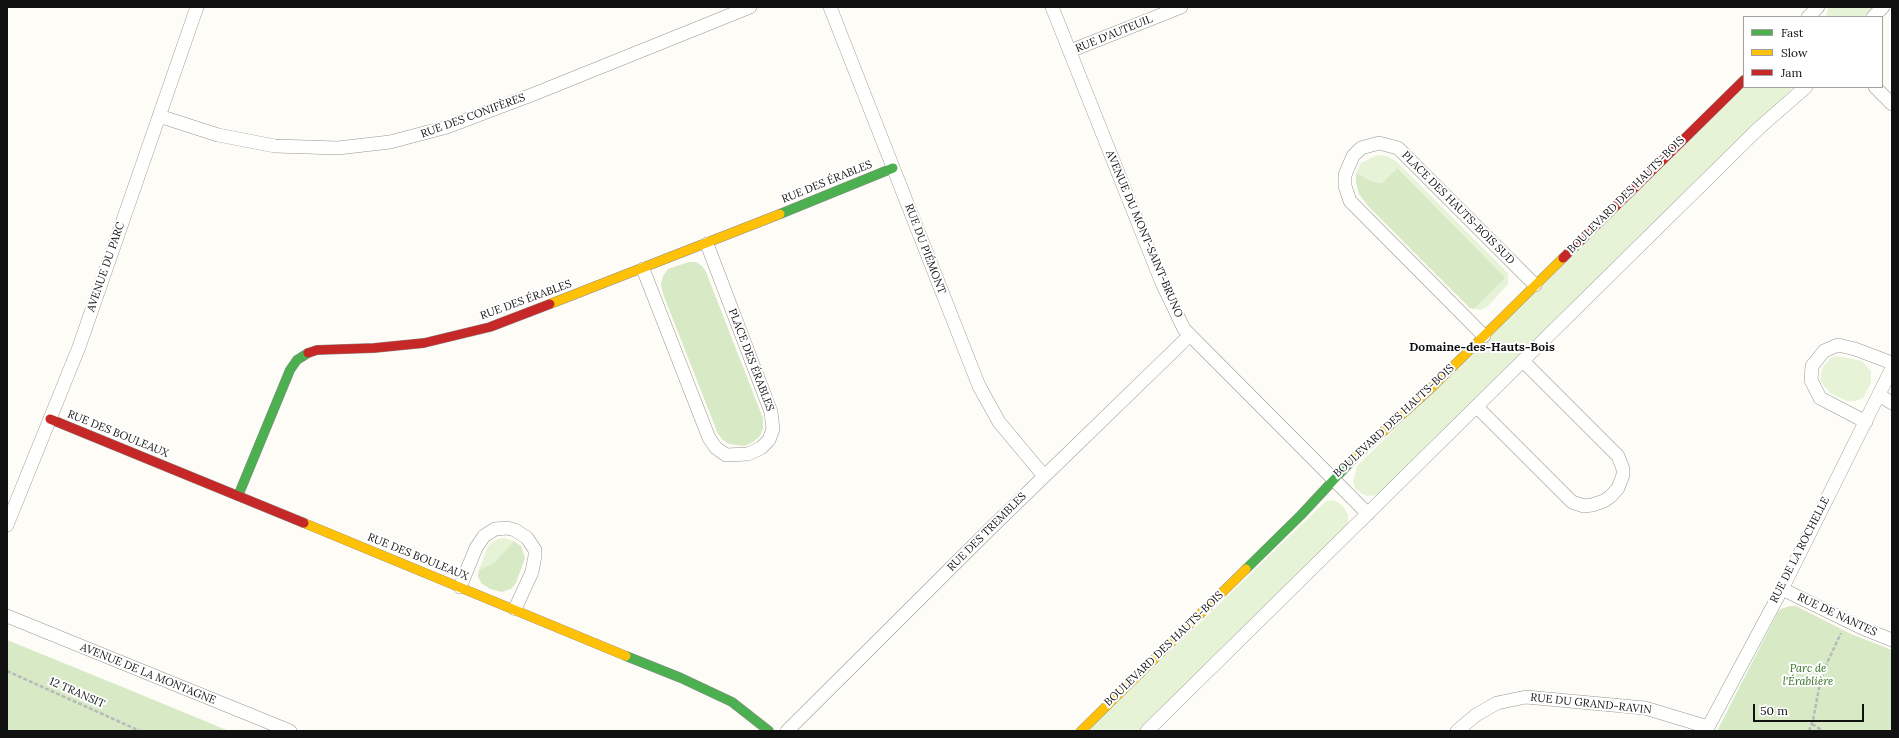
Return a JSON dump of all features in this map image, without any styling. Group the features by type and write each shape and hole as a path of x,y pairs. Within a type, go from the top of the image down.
{"street":[{"name":"AVENUE DU PARC","path":"7,525 79,347 197,7"},
{"name":"RUE DES CONIFÈRES","path":"159,116 218,136 275,146 338,148 390,142 454,124 750,7"},
{"name":"RUE DU PIÉMONT","path":"830,7 964,350 988,404 1013,442 1044,476"},
{"name":"AVENUE DU MONT-SAINT-BRUNO","path":"1052,7 1175,313 1190,336 1368,514"},
{"name":"RUE D'AUTEUIL","path":"1070,51 1181,7"},
{"path":"1809,16 1818,7"},
{"path":"1874,16 1883,7"},
{"name":"BOULEVARD DES HAUTS-BOIS","path":"1081,731 1296,519 1375,437 1399,418 1484,336 1743,81"},
{"path":"1147,731 1759,128 1805,88"},
{"path":"1876,88 1892,104"},
{"name":"PLACE DES HAUTS-BOIS SUD","path":"1484,336 1350,201 1345,186 1345,175 1348,166 1357,152 1361,148 1374,144 1388,144 1398,148 1535,285"},
{"name":"RUE DES ÉRABLES","path":"238,496 290,370 297,360 304,354 317,350 392,347 455,337 518,317 644,269 893,168"},
{"name":"PLACE DES ÉRABLES","path":"644,269 712,442 716,448 726,455 748,454 761,448 769,440 772,429 771,412 708,244"},
{"name":"RUE DES TREMBLES","path":"787,731 1044,476 1190,336"},
{"path":"1866,422 1820,398 1811,380 1812,366 1824,351 1838,345 1855,348 1892,363"},
{"path":"1477,407 1572,502 1584,506 1592,505 1604,501 1611,496 1618,488 1623,475 1623,469 1618,456 1523,361"},
{"name":"RUE DE LA ROCHELLE","path":"1707,729 1782,588 1892,368"},
{"path":"1879,395 1892,403"},
{"name":"RUE DES BOULEAUX","path":"50,420 515,609 714,692 744,710 769,731"},
{"path":"460,587 476,548 484,536 495,529 515,530 527,538 535,550 536,556 532,572 515,609"},
{"name":"RUE DE NANTES","path":"1782,588 1862,628 1892,640"},
{"name":"AVENUE DE LA MONTAGNE","path":"7,616 290,731"},
{"name":"RUE DU GRAND-RAVIN","path":"1457,731 1476,715 1497,703 1526,697 1646,708 1707,729"}],"path":[{"path":"1809,731 1812,724 1820,683 1843,630"},
{"name":"12 TRANSIT","path":"7,671 140,731"},
{"path":"1812,724 1824,731"}],"green space":[{"path":"1828,7 1875,7 1866,16 1826,16"},
{"path":"1743,88 1793,88 1381,495 1367,496 1355,488 1353,481 1357,466"},
{"path":"1377,155 1387,156 1396,161 1508,273 1508,284 1487,307 1481,310 1474,309 1504,278 1399,168 1382,183 1371,181 1356,173 1361,163"},
{"path":"1398,168 1505,278 1474,309 1470,308 1368,206 1359,194 1356,183 1356,173 1371,181 1382,183"},
{"path":"689,262 696,262 702,266 706,272 763,418 763,428 760,436 753,442 744,446 729,444 718,434 663,294 661,284 663,276 668,269"},
{"path":"1838,356 1862,361 1871,371 1871,383 1863,398 1855,401 1847,401 1830,393 1824,386 1820,379 1823,366 1832,357"},
{"path":"1332,500 1338,502 1345,509 1348,515 1348,524 1343,531 1140,731 1088,731 1326,501"},
{"path":"504,538 514,541 495,562 479,570 487,548 491,543 498,539"},
{"path":"514,541 521,546 525,558 516,583 511,589 502,592 490,589 481,583 478,576 479,570 495,562"},
{"name":"Parc de l'Érablière","path":"1796,606 1851,634 1892,650 1892,731 1717,731 1778,612 1781,609"},
{"path":"7,640 120,686 229,731 7,731"}],"traffic: fast":[{"path":"780,214 893,168"},
{"path":"238,496 290,370 297,360 308,353"},
{"path":"1246,569 1301,515 1355,457"},
{"path":"626,656 681,678 732,702 769,731"}],"traffic: slow":[{"path":"550,304 780,214"},
{"path":"1355,457 1430,389 1563,258"},
{"path":"304,523 626,656"},
{"path":"1081,731 1246,569"}],"traffic: jam":[{"path":"1563,258 1743,81"},
{"path":"308,353 317,350 374,348 424,343 490,327 550,304"},
{"path":"50,419 304,523"}],"district":[{"name":"Domaine-des-Hauts-Bois","path":"1482,348"}]}
